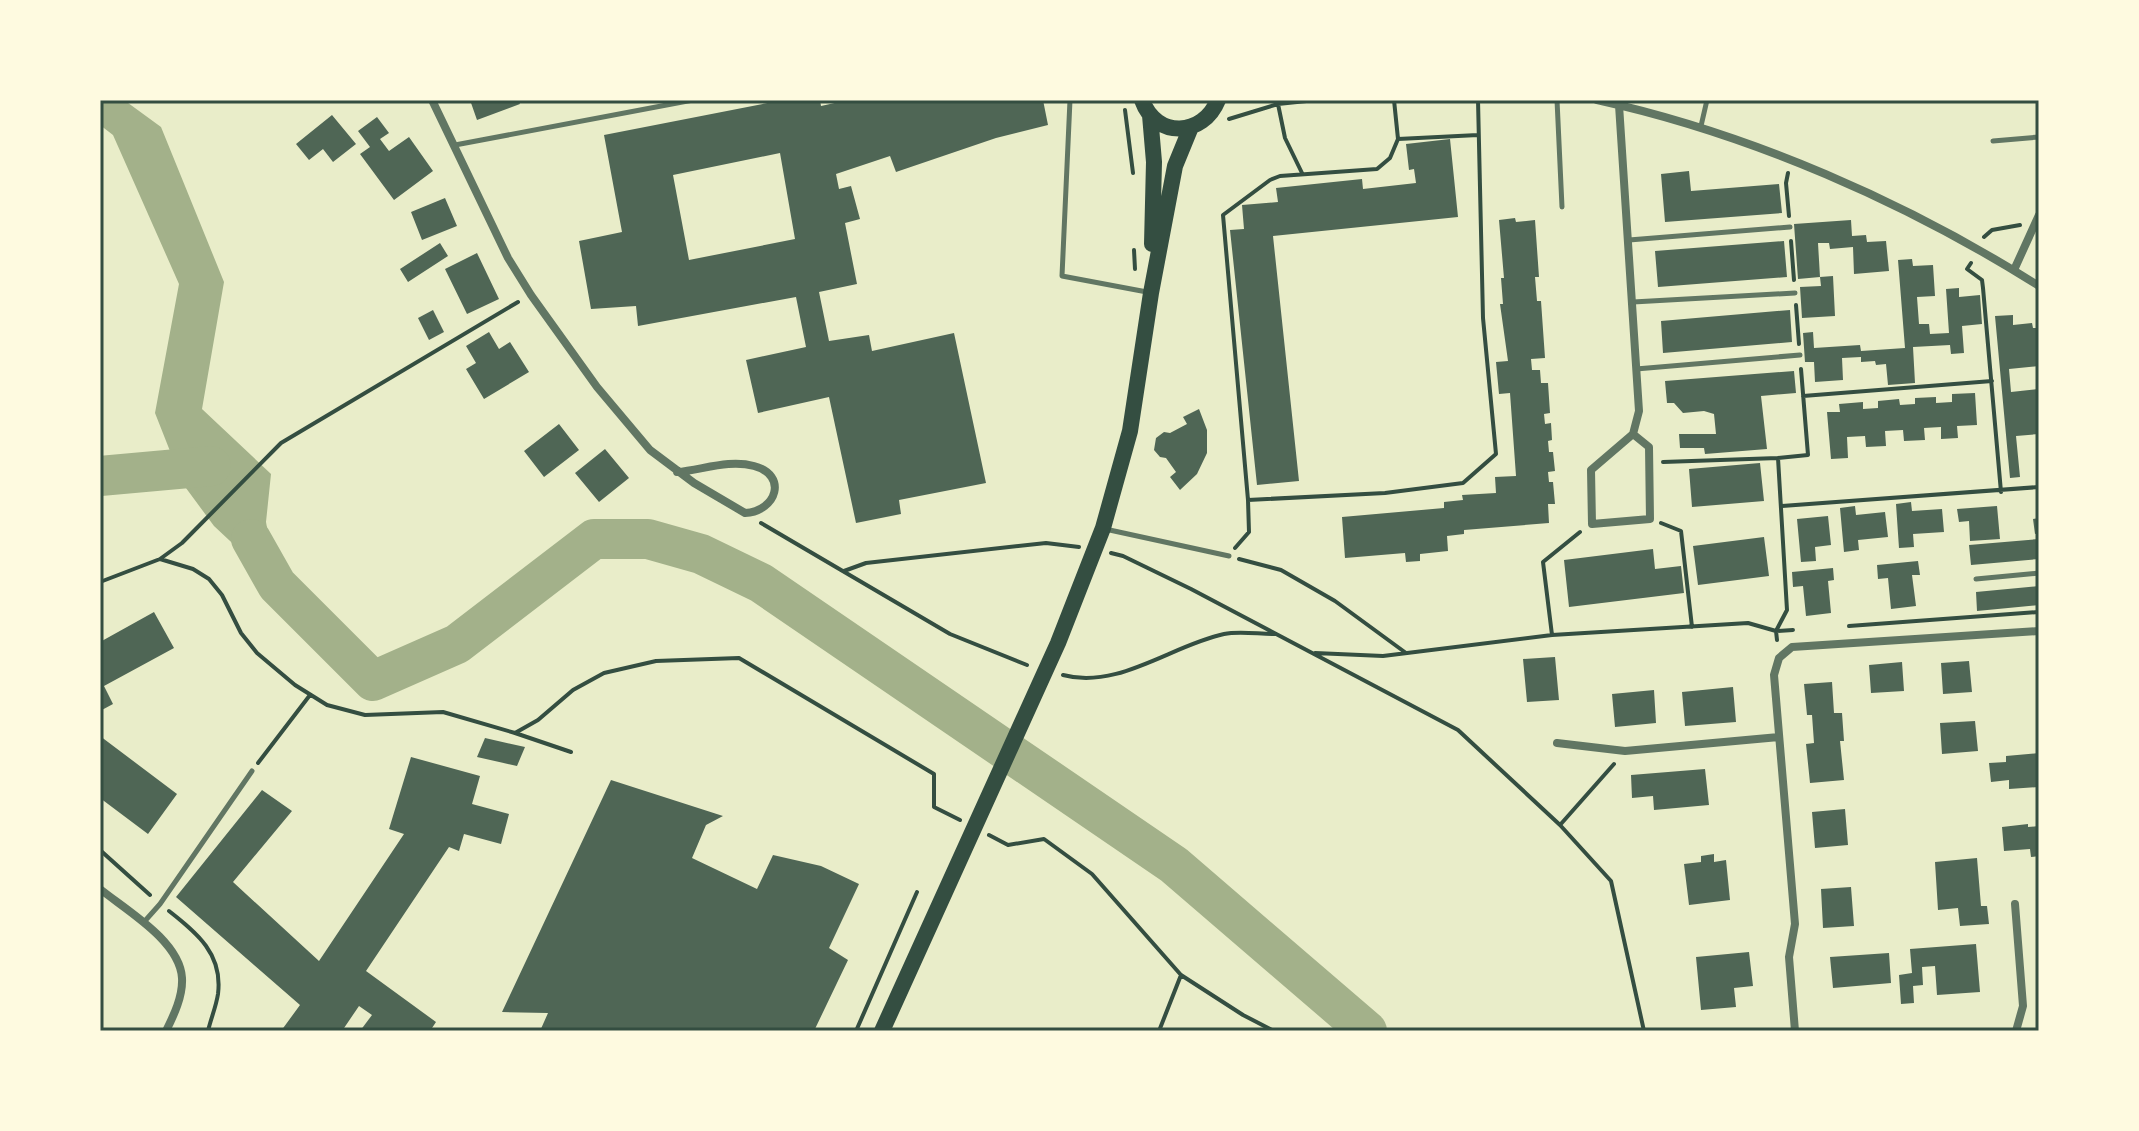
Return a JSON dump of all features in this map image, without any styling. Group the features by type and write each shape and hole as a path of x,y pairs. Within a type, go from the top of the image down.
{"main road":[{"path":"1142,100 1150,115 1162,125 1176,129 1204,121 1218,100"},
{"path":"1150,115 1154,162 1151,293"},
{"path":"882,1031 1058,643 1103,528 1130,431 1175,166 1191,127"}],"street":[{"path":"432,100 508,258 531,295 620,417 650,450 677,472 745,513 756,512 770,502 775,491 773,480 766,471 753,465 730,464 677,472"},
{"path":"1597,100 1701,126 1792,159 1978,249 2039,286"},
{"path":"1619,105 1639,411 1633,434 1591,470 1592,524 1650,519 1649,447 1633,434"},
{"path":"2014,270 2037,219"},
{"path":"1795,1031 1789,957 1795,924 1774,675 1779,658 1792,647 2039,631"},
{"path":"1557,743 1625,751 1779,737"},
{"path":"100,889 159,935 179,962 181,992 166,1031"},
{"path":"2015,904 2023,1006 2016,1031"}],"lane":[{"path":"454,146 693,100"},
{"path":"1070,100 1062,276 1151,293"},
{"path":"1557,100 1562,207"},
{"path":"1701,126 1707,100"},
{"path":"1993,141 2039,137"},
{"path":"1628,240 1790,227"},
{"path":"1632,302 1795,293"},
{"path":"1636,369 1800,355"},
{"path":"1103,528 1229,556"},
{"path":"1976,579 2039,573"},
{"path":"143,923 160,904 252,771"}],"path":[{"path":"1124,100 1132,158"},
{"path":"1223,121 1278,104 1316,100"},
{"path":"1394,100 1398,139 1390,158 1377,169 1302,173 1270,180 1223,215 1249,532 1229,556 1281,570 1335,601 1406,653"},
{"path":"1248,500 1385,493 1463,483 1496,454 1483,318 1478,100"},
{"path":"1278,104 1285,138 1302,173"},
{"path":"1398,139 1478,135"},
{"path":"1650,463 1808,455 1786,183 1792,159"},
{"path":"2001,492 1982,280 1967,269 1984,237 1992,230 2037,219"},
{"path":"100,582 160,559 182,543 281,443 531,295"},
{"path":"1803,396 1992,381"},
{"path":"1778,458 1787,610 1776,631 1779,658"},
{"path":"1781,506 2039,487"},
{"path":"745,513 844,571 866,563 1046,543 1123,556 1458,730 1560,825 1611,881 1644,1031"},
{"path":"1650,519 1681,531 1692,627"},
{"path":"1552,635 1543,562 1592,524"},
{"path":"160,559 193,569 209,579 222,595 241,633 257,653 327,705 365,715 443,712 571,752"},
{"path":"1838,627 2039,612"},
{"path":"1314,653 1383,656 1552,635 1748,623 1776,631 1807,629"},
{"path":"515,733 538,720 573,690 604,673 656,661 739,658 867,733"},
{"path":"252,771 310,695"},
{"path":"1560,825 1625,751"},
{"path":"100,850 200,937 215,959 218,992 208,1031"},
{"path":"1092,874 1181,975 1274,1031"},
{"path":"856,1031 917,892"},
{"path":"1159,1031 1181,975"}],"shaded area":[{"path":"100,100 124,100 161,127 224,282 202,409 271,474 266,522 277,585 214,526 183,484 155,413 179,284 113,135 100,125"}],"building":[{"path":"470,100 518,100 520,104 477,120"},
{"path":"783,100 820,100 821,106 848,100 1043,100 1048,125 996,138 896,172 890,156 836,174 839,189 851,186 860,219 845,223 857,284 819,292 829,341 869,335 872,351 954,333 986,483 899,500 901,514 856,523 829,397 758,413 746,360 806,347 796,297 638,326 636,306 591,309 579,241 622,232 604,135","holes":["780,153 795,239 689,260 673,175"]},
{"path":"332,115 356,144 333,162 323,149 309,160 296,144"},
{"path":"377,117 389,133 380,139 389,151 409,137 433,171 394,200 360,154 370,147 358,131"},
{"path":"1450,139 1458,217 1273,236 1299,481 1257,485 1230,230 1244,229 1242,205 1278,202 1276,188 1362,179 1363,189 1416,183 1414,169 1409,170 1406,144"},
{"path":"1689,171 1691,191 1779,184 1782,213 1665,222 1661,174"},
{"path":"445,198 457,226 422,240 411,212"},
{"path":"1515,218 1516,222 1535,220 1539,277 1535,277 1537,301 1541,301 1545,358 1531,359 1532,370 1540,370 1541,383 1548,383 1550,413 1544,414 1545,424 1551,423 1552,440 1548,441 1555,471 1548,472 1549,482 1553,482 1555,504 1548,504 1549,523 1464,530 1464,534 1447,536 1448,551 1420,554 1420,561 1406,562 1405,553 1345,558 1342,517 1444,508 1444,502 1463,500 1462,495 1496,493 1495,477 1516,476 1510,393 1499,394 1496,362 1508,361 1500,304 1503,304 1501,278 1504,278 1499,220"},
{"path":"1851,220 1852,236 1866,235 1867,242 1886,241 1889,271 1854,274 1853,247 1830,249 1829,243 1818,243 1820,277 1798,279 1794,224"},
{"path":"1784,241 1787,277 1658,287 1655,251"},
{"path":"440,243 448,256 408,282 400,269"},
{"path":"477,253 499,299 467,314 445,269"},
{"path":"1912,259 1913,266 1933,265 1935,296 1917,297 1919,324 1929,324 1930,334 1949,333 1946,289 1959,288 1959,297 1980,295 1982,324 1962,326 1964,353 1951,354 1950,345 1913,347 1915,383 1888,385 1886,364 1861,362 1861,357 1842,358 1843,380 1815,382 1814,362 1805,362 1803,333 1813,332 1814,348 1860,345 1861,351 1905,348 1898,260"},
{"path":"1833,276 1835,316 1802,318 1800,287 1821,286 1820,277"},
{"path":"433,310 444,332 429,340 418,318"},
{"path":"1790,310 1792,342 1663,353 1661,321"},
{"path":"2013,315 2013,325 2032,323 2033,328 2039,328 2039,366 2009,369 2011,392 2038,389 2039,434 2016,436 2020,477 2010,478 1995,316"},
{"path":"489,332 499,349 510,342 529,372 484,399 466,369 476,363 466,346"},
{"path":"1794,371 1796,393 1761,396 1767,449 1705,454 1704,448 1680,448 1679,434 1716,434 1714,414 1704,411 1683,413 1674,403 1667,403 1665,381"},
{"path":"1975,393 1977,425 1957,426 1958,438 1941,439 1941,427 1924,428 1925,440 1904,441 1903,430 1885,431 1886,446 1866,447 1865,436 1847,437 1848,458 1831,459 1827,412 1840,412 1839,404 1863,402 1863,409 1878,408 1878,401 1899,399 1900,405 1915,404 1915,398 1936,397 1936,403 1952,402 1952,394"},
{"path":"1199,409 1207,430 1207,453 1197,474 1180,490 1170,477 1176,472 1166,458 1160,457 1154,450 1156,438 1187,424 1183,417"},
{"path":"559,424 579,450 544,477 524,451"},
{"path":"605,449 629,478 599,502 575,473"},
{"path":"1760,463 1764,501 1692,507 1689,469"},
{"path":"1911,502 1912,511 1942,509 1944,532 1913,534 1914,547 1899,548 1896,504"},
{"path":"1855,506 1856,515 1885,512 1888,537 1858,540 1859,550 1844,552 1840,508"},
{"path":"1997,506 2000,539 1970,541 1969,521 1959,522 1957,509"},
{"path":"1828,516 1831,545 1815,547 1816,561 1801,562 1797,519"},
{"path":"2039,518 2039,533 2035,534 2033,519"},
{"path":"1764,537 1769,576 1698,585 1693,546"},
{"path":"2039,539 2039,559 1971,565 1969,545"},
{"path":"1653,549 1655,569 1681,566 1684,593 1569,607 1564,560"},
{"path":"1918,561 1920,575 1912,575 1916,606 1891,609 1888,578 1878,579 1877,565"},
{"path":"1833,568 1834,580 1828,581 1831,613 1806,616 1803,586 1793,587 1792,572"},
{"path":"2039,586 2039,605 1977,611 1976,592"},
{"path":"154,612 174,648 104,686 113,704 100,711 100,642"},
{"path":"1555,657 1559,700 1527,702 1523,659"},
{"path":"1969,661 1972,692 1943,694 1941,663"},
{"path":"1902,662 1904,691 1871,693 1869,665"},
{"path":"1832,682 1834,713 1842,713 1844,741 1840,741 1844,780 1810,783 1806,744 1814,743 1812,715 1807,715 1804,684"},
{"path":"1733,687 1736,722 1685,726 1682,692"},
{"path":"1654,690 1656,723 1615,727 1612,694"},
{"path":"1975,721 1978,751 1942,754 1940,723"},
{"path":"100,736 177,794 148,834 100,798"},
{"path":"485,738 525,747 517,766 477,757"},
{"path":"2039,753 2039,787 2009,789 2009,780 1991,782 1989,763 2006,762 2006,756"},
{"path":"411,757 480,776 472,804 509,814 501,844 464,834 459,851 449,847 366,971 436,1022 430,1031 360,1031 372,1015 359,1006 342,1031 281,1031 300,1005 176,897 262,790 292,811 233,882 319,961 404,834 389,829"},
{"path":"1705,769 1709,805 1654,810 1653,796 1632,798 1631,775"},
{"path":"611,780 723,816 706,825 692,858 757,889 773,855 821,866 859,884 829,948 848,960 814,1031 540,1031 548,1013 502,1012"},
{"path":"1845,809 1848,845 1815,848 1812,812"},
{"path":"2028,824 2028,827 2039,826 2039,856 2031,857 2030,849 2004,851 2002,827"},
{"path":"1714,854 1714,862 1726,860 1730,900 1689,905 1684,864 1701,862 1701,856"},
{"path":"1977,858 1981,906 1987,906 1989,924 1960,926 1958,908 1938,910 1935,862"},
{"path":"1851,887 1854,926 1823,928 1821,889"},
{"path":"1976,944 1980,992 1937,995 1935,966 1922,967 1923,985 1913,986 1914,1003 1901,1004 1899,975 1912,973 1910,949"},
{"path":"1749,952 1753,986 1734,988 1736,1007 1701,1010 1696,957"},
{"path":"1889,953 1891,983 1833,988 1830,957"}],"waterway":[{"path":"100,476 211,466"},
{"path":"251,539 277,585 373,681 457,644 594,539 648,539 701,554 761,583 1174,865 1367,1031"}]}
